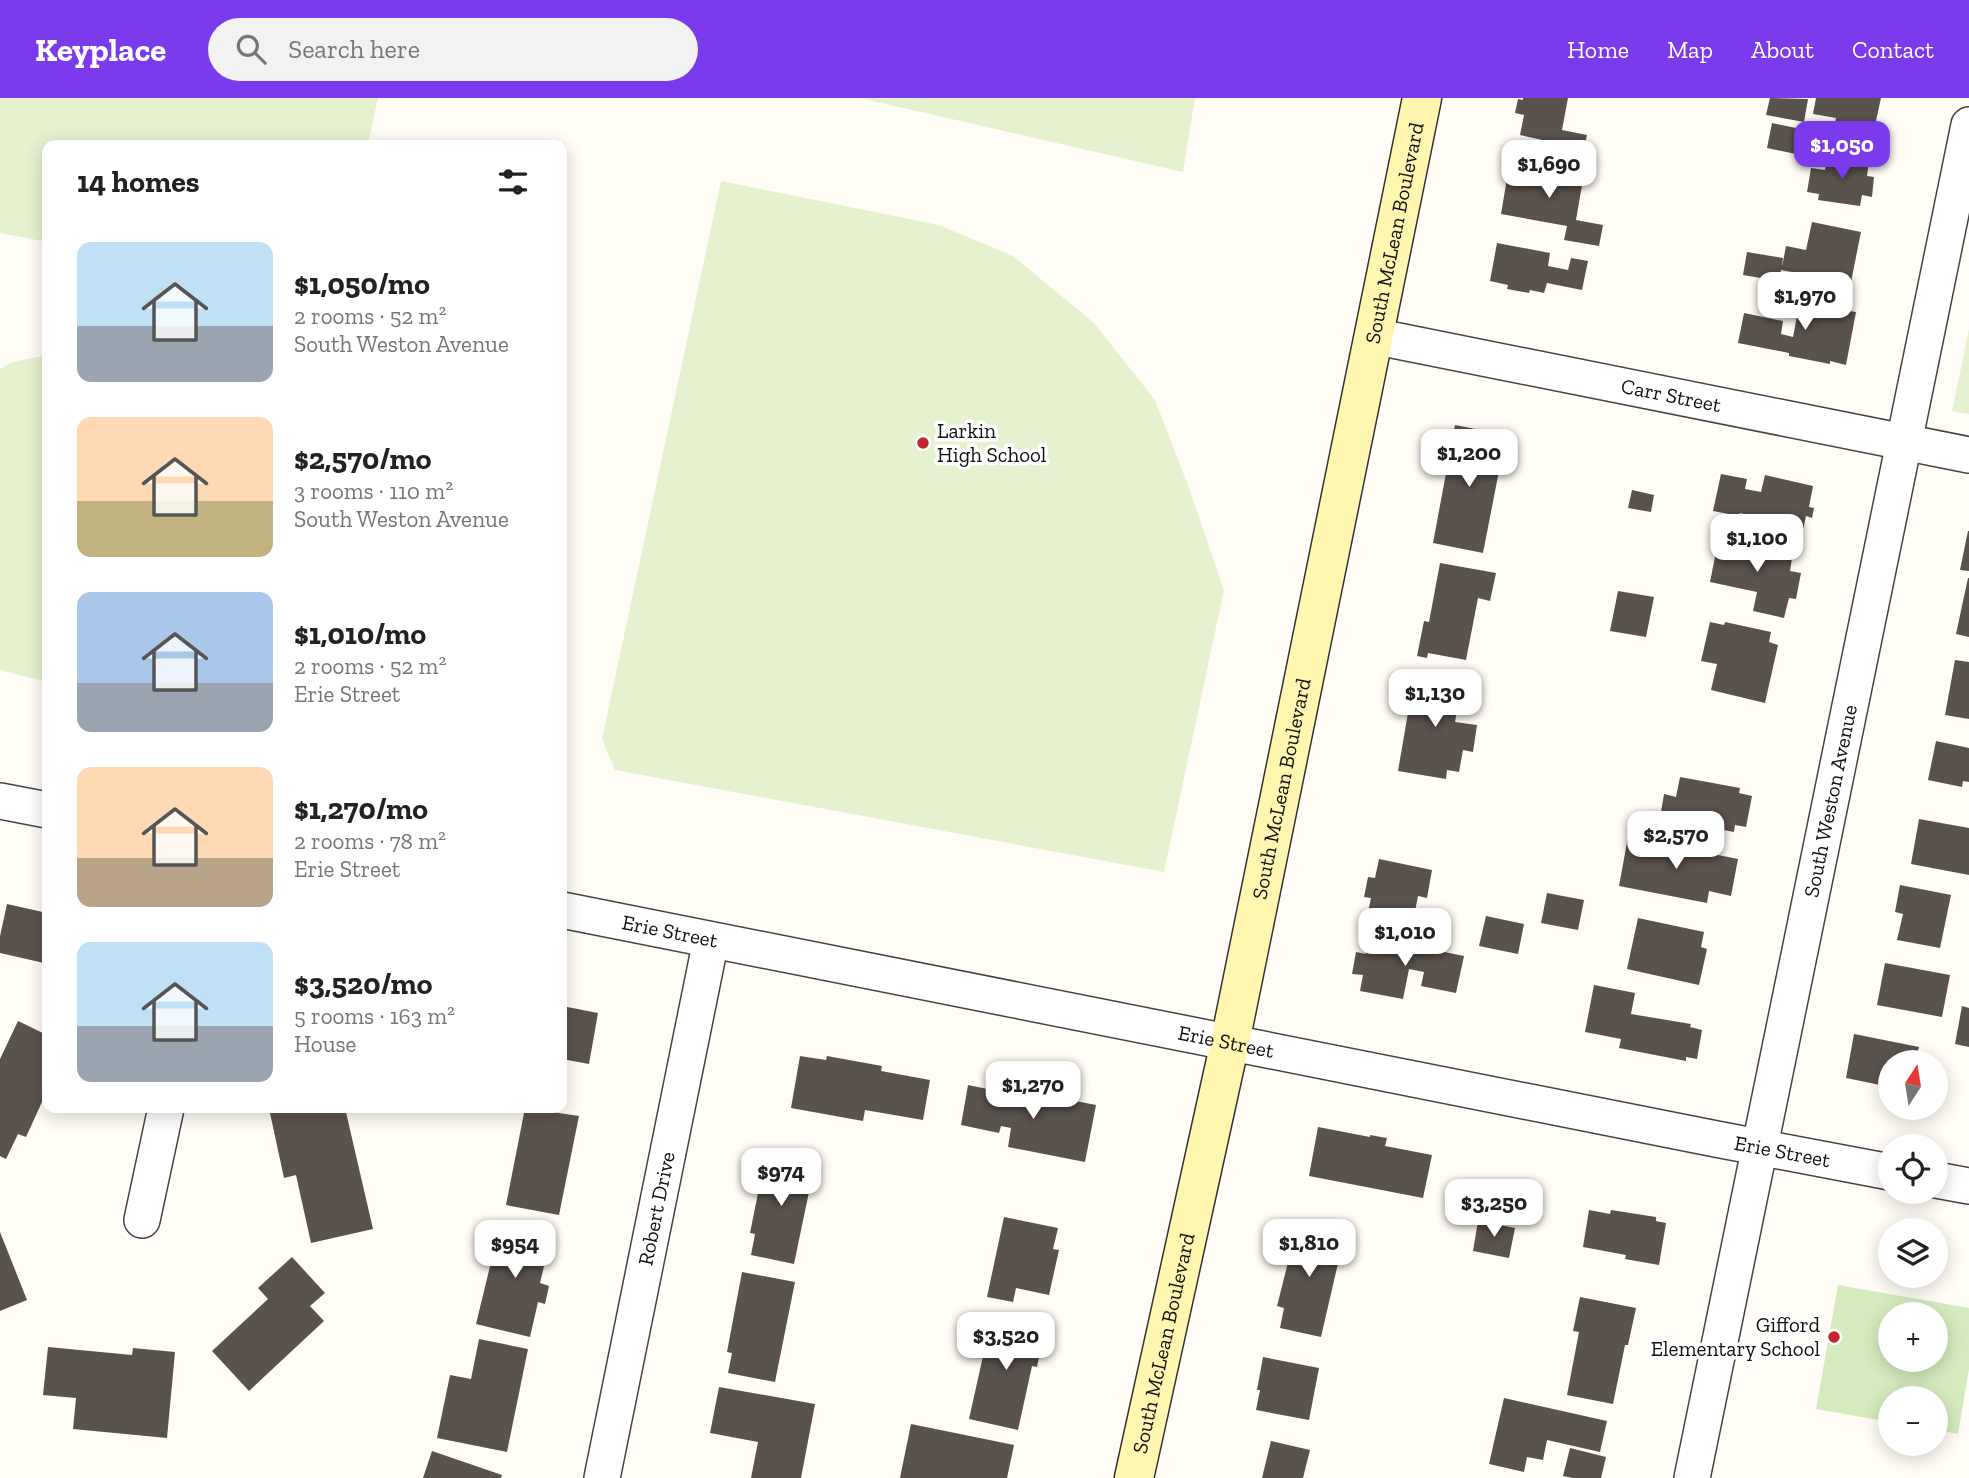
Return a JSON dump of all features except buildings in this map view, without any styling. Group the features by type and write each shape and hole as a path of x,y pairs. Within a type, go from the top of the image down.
{"main road":[{"name":"South McLean Boulevard","path":"1135,1478 1230,1042 1422,98"}],"street":[{"name":"South Weston Avenue","path":"1692,1478 1969,125"},
{"name":"Carr Street","path":"1373,337 1969,455"},
{"path":"0,801 42,809"},
{"name":"Erie Street","path":"567,911 1760,1148 1878,1169"},
{"name":"Robert Drive","path":"602,1478 711,940"},
{"path":"142,1220 165,1113"},
{"path":"1948,1182 1969,1186"}],"green space":[{"path":"0,98 378,98 369,140 42,140 42,241 0,233"},
{"path":"860,98 1195,98 1183,172"},
{"path":"721,181 939,225 1013,256 1094,323 1155,400 1224,590 1164,872 615,770 602,739"},
{"path":"1969,329 1969,414 1952,411"},
{"path":"42,356 42,681 0,670 0,369 12,362"},
{"path":"1838,1285 1935,1302 1878,1302 1878,1372 1948,1372 1948,1304 1969,1308 1969,1369 1958,1434 1948,1432 1948,1386 1878,1386 1878,1420 1816,1409"}],"place":[{"name":"Larkin High School","path":"923,443"},
{"name":"Gifford Elementary School","path":"1834,1337"}]}
